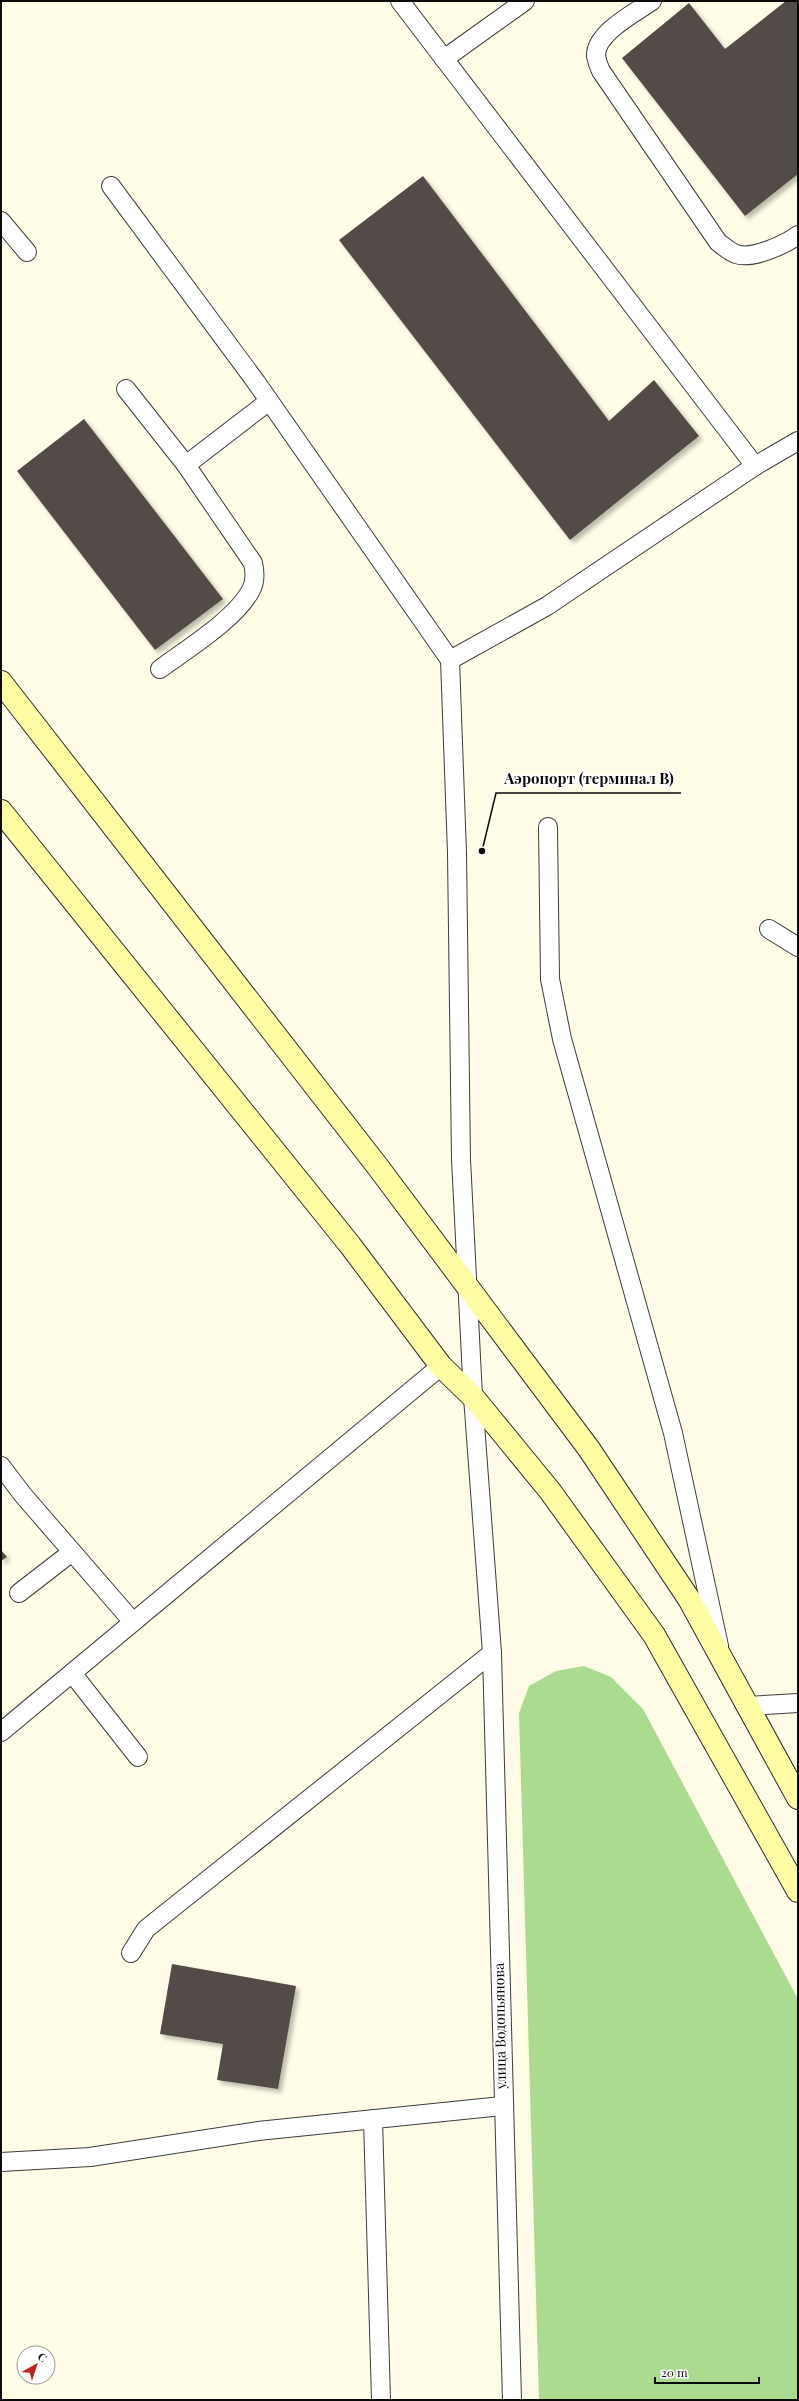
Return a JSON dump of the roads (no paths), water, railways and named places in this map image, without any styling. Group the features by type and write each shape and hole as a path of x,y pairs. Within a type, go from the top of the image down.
{"main road":[{"path":"1,682 378,1168 589,1448 689,1600 798,1798"},
{"path":"1,811 350,1245 441,1366 473,1397 550,1491 654,1635 798,1891"}],"lane":[{"path":"400,1 755,466"},
{"path":"444,59 525,1"},
{"path":"652,1 608,31 599,44 596,56 601,72 718,242 737,255 763,253 787,243 798,235"},
{"path":"111,186 269,401 450,660 547,606 755,466 798,441"},
{"path":"1,221 26,252"},
{"path":"126,389 186,465 254,563 256,576 252,590 234,613 160,669"},
{"path":"186,465 269,401"},
{"name":"улица Водопьянова","path":"450,660 457,853 461,1159 473,1397 492,1653 502,2106 512,2400"},
{"path":"548,827 550,979 562,1039 672,1433 723,1660"},
{"path":"770,929 798,947"},
{"path":"1,1732 441,1366"},
{"path":"1,1466 23,1495 133,1622"},
{"path":"19,1593 72,1552"},
{"path":"130,1953 146,1929 492,1653"},
{"path":"72,1673 138,1757"},
{"path":"747,1706 798,1703"},
{"path":"1,2162 90,2157 258,2131 502,2106"},
{"path":"373,2119 382,2400"}],"place":[{"name":"Аэропорт (терминал В)","path":"482,851"}]}
